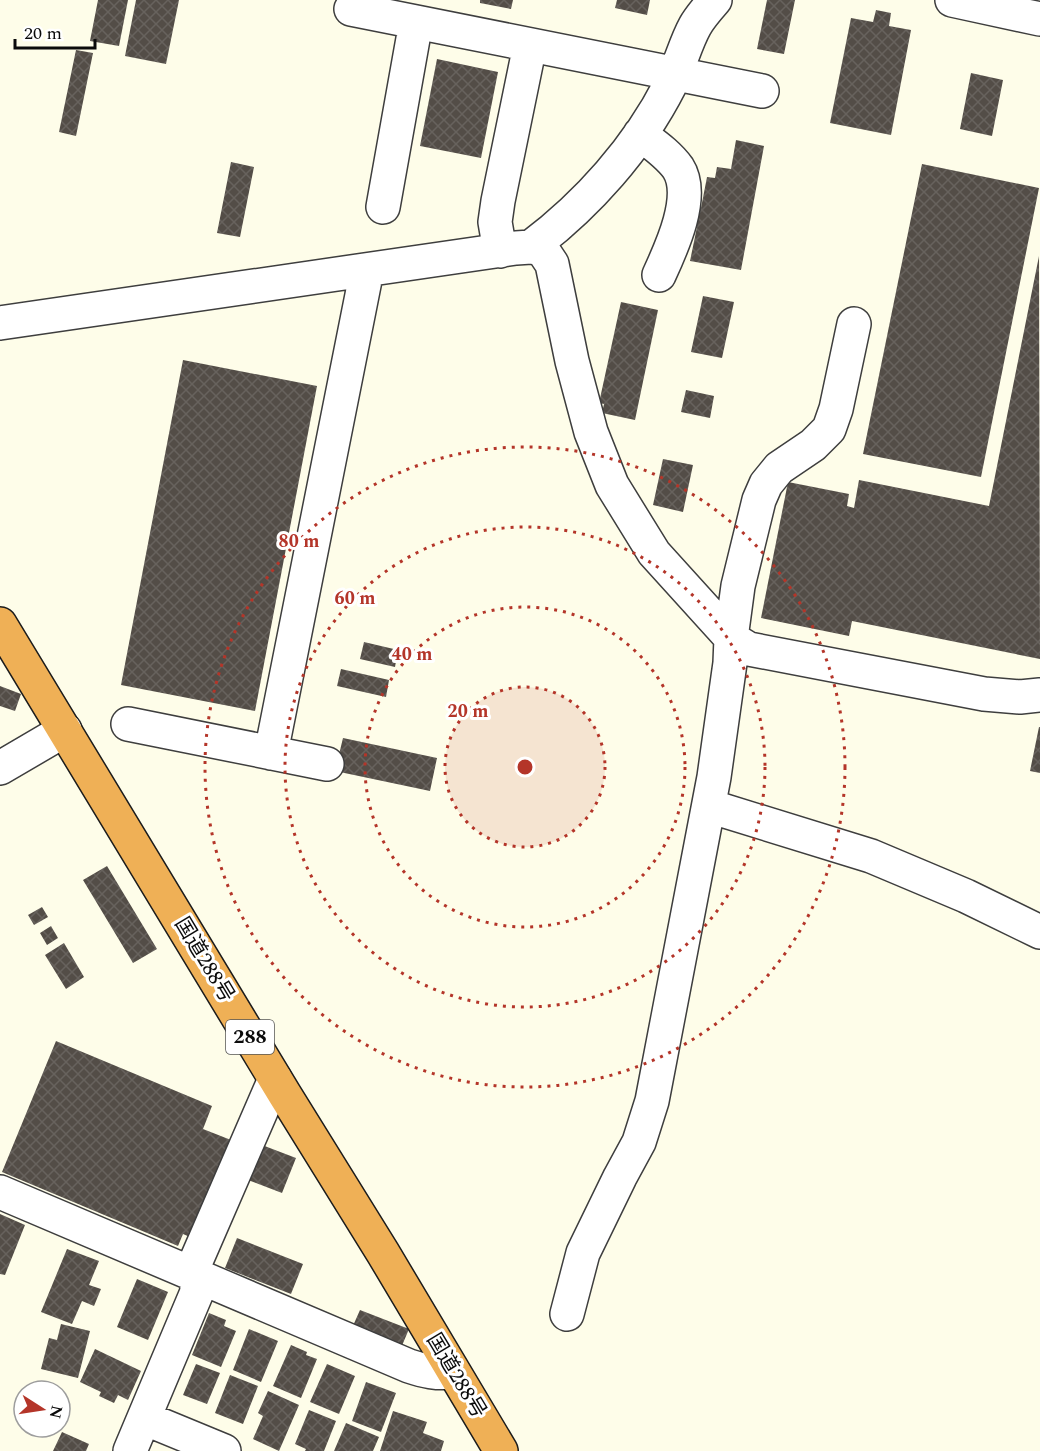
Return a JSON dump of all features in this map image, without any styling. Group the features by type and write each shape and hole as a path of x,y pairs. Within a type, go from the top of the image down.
{"highway":[{"name":"国道288号","path":"0,624 501,1451"}],"street":[{"path":"515,249 559,226 598,186 640,134 670,84 696,24 715,0"},
{"path":"952,0 1031,11"},
{"path":"351,9 762,91"},
{"path":"383,207 416,22"},
{"path":"515,249 495,222 530,45"},
{"path":"640,134 669,157 680,170 683,183 684,195 674,242 658,275"},
{"path":"0,323 515,249 542,249 552,264 572,361 591,432 612,485 654,553 731,638 749,650 984,694 1020,697 1040,695"},
{"path":"271,753 367,270"},
{"path":"567,1314 583,1253 639,1142 652,1101 709,806 730,663 738,586 759,500 766,484 779,468 813,445 829,429 837,409 854,324"},
{"path":"128,724 327,764"},
{"path":"0,768 65,730"},
{"path":"709,806 871,856 1040,932"},
{"path":"130,1451 197,1292 196,1262 275,1079"},
{"path":"0,1192 409,1366 441,1374 453,1372"},
{"path":"144,1418 224,1451"}],"building":[{"path":"98,0 128,0 119,46 90,41"},
{"path":"136,0 179,0 166,64 125,56"},
{"path":"480,0 513,0 511,9 480,3"},
{"path":"617,0 650,0 647,15 615,8"},
{"path":"767,0 795,0 784,54 757,49"},
{"path":"876,10 891,13 889,26 911,30 891,135 830,123 851,18 873,22"},
{"path":"76,50 93,53 76,136 59,132"},
{"path":"437,59 498,72 481,158 420,146"},
{"path":"971,73 1003,80 992,136 960,129"},
{"path":"736,140 764,146 741,270 690,261 697,227 691,226 695,207 701,208 707,177 715,178 717,167 731,169"},
{"path":"231,162 254,167 240,237 217,233"},
{"path":"922,164 1039,188 981,477 863,454"},
{"path":"1039,256 1040,659 852,621 849,636 761,618 788,482 849,494 847,506 854,508 859,480 989,506"},
{"path":"703,296 734,302 722,358 691,352"},
{"path":"621,302 658,310 635,420 602,413 604,404 599,403"},
{"path":"183,360 317,386 255,711 121,685"},
{"path":"686,390 714,396 710,418 681,412"},
{"path":"663,459 693,465 683,512 653,505"},
{"path":"364,642 398,650 395,667 360,659"},
{"path":"341,669 389,680 386,697 337,686"},
{"path":"0,686 21,694 15,711 0,706"},
{"path":"1040,727 1040,773 1030,771"},
{"path":"343,738 437,758 430,791 335,771"},
{"path":"107,866 157,949 133,963 83,880"},
{"path":"42,907 48,917 34,925 28,915"},
{"path":"51,926 58,938 47,945 40,933"},
{"path":"64,943 84,977 66,989 45,955"},
{"path":"56,1041 212,1106 203,1129 231,1140 190,1237 183,1234 178,1246 2,1172"},
{"path":"262,1145 296,1158 282,1193 248,1180"},
{"path":"0,1214 25,1225 5,1275 0,1274"},
{"path":"237,1238 303,1264 291,1294 225,1268"},
{"path":"67,1249 99,1261 89,1285 101,1289 94,1306 82,1301 72,1324 41,1312"},
{"path":"137,1279 168,1292 148,1340 117,1327"},
{"path":"360,1310 409,1329 401,1348 352,1328"},
{"path":"209,1313 226,1320 224,1326 236,1331 221,1367 192,1355"},
{"path":"61,1324 90,1331 78,1378 41,1369 49,1338 57,1340"},
{"path":"249,1329 278,1341 261,1382 233,1370"},
{"path":"291,1345 317,1359 301,1398 273,1386"},
{"path":"95,1349 141,1371 128,1400 118,1395 114,1403 99,1396 101,1392 80,1382"},
{"path":"196,1364 220,1373 207,1404 183,1395"},
{"path":"327,1364 355,1376 339,1414 310,1402"},
{"path":"230,1375 258,1386 243,1424 215,1413"},
{"path":"366,1382 396,1393 381,1432 352,1421"},
{"path":"268,1391 299,1405 279,1451 253,1439 263,1416 258,1413"},
{"path":"309,1410 336,1421 324,1451 305,1451 306,1449 295,1444"},
{"path":"393,1411 427,1422 423,1433 444,1441 441,1451 380,1451"},
{"path":"346,1423 379,1437 373,1451 334,1451"},
{"path":"72,1436 89,1444 86,1451 53,1451 59,1439 72,1439"}]}
